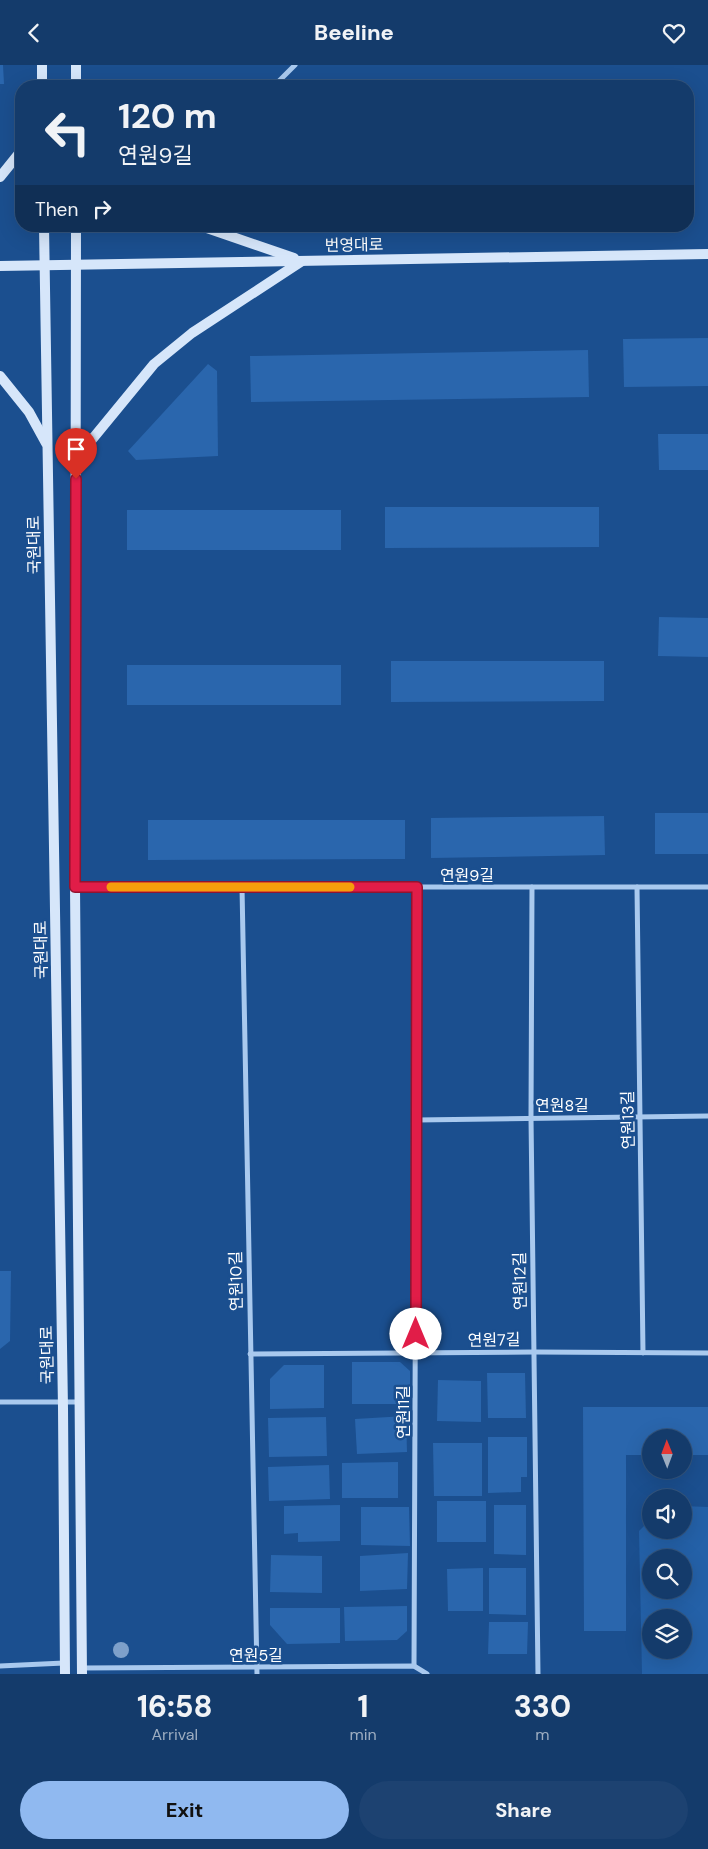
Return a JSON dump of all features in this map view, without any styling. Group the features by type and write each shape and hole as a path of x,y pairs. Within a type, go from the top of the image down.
{"street":[{"path":"42,65 42,80"},
{"path":"76,65 77,80"},
{"path":"280,80 295,65"},
{"path":"0,177 15,158"},
{"name":"국원대로","path":"44,232 63,1402 65,1674"},
{"name":"국원대로","path":"76,232 75,887 82,1671"},
{"path":"218,232 302,261"},
{"name":"번영대로","path":"0,266 708,254"},
{"path":"76,459 154,364 192,333 302,261"},
{"path":"0,376 29,412 48,445"},
{"name":"연원9길","path":"75,887 708,887"},
{"name":"연원10길","path":"242,887 256,1671"},
{"name":"연원11길","path":"414,1666 417,887"},
{"name":"연원12길","path":"532,887 531,1118 538,1674"},
{"name":"연원13길","path":"637,887 642,1353"},
{"name":"연원8길","path":"417,1120 708,1116"},
{"name":"연원7길","path":"250,1354 708,1353"},
{"path":"0,1402 80,1402"},
{"path":"0,1666 65,1663"},
{"path":"414,1666 427,1674"},
{"name":"연원5길","path":"82,1671 256,1671 414,1666"}],"shaded area":[{"path":"692,1506 708,1507 708,1674 642,1674 639,1531 642,1528 642,1539 692,1539"}],"building":[{"path":"0,65 3,65 4,84 0,84"},
{"path":"708,338 708,386 624,387 623,339"},
{"path":"588,350 589,397 251,402 250,356"},
{"path":"208,364 217,371 218,456 136,460 128,451"},
{"path":"658,434 708,434 708,470 659,470"},
{"path":"385,507 599,507 599,547 385,548"},
{"path":"127,510 341,510 341,550 127,550"},
{"path":"659,617 708,618 708,657 658,656"},
{"path":"391,661 604,661 604,701 391,702"},
{"path":"127,665 341,665 341,705 127,705"},
{"path":"655,813 708,813 708,854 655,854"},
{"path":"604,816 605,855 431,858 431,818"},
{"path":"148,820 405,820 405,859 148,860"},
{"path":"0,1271 11,1271 10,1341 0,1349"},
{"path":"352,1362 400,1362 410,1371 410,1404 352,1404"},
{"path":"284,1365 324,1365 324,1408 270,1409 270,1379"},
{"path":"487,1373 525,1373 526,1418 488,1418"},
{"path":"438,1380 481,1381 481,1422 437,1421"},
{"path":"583,1407 708,1407 708,1455 692,1455 692,1429 642,1429 642,1455 626,1455 626,1631 584,1631"},
{"path":"406,1416 407,1452 357,1454 355,1419"},
{"path":"326,1417 327,1456 269,1457 268,1418"},
{"path":"488,1437 527,1437 527,1477 521,1477 521,1492 488,1493"},
{"path":"433,1443 482,1443 482,1496 434,1496"},
{"path":"398,1462 398,1498 342,1498 342,1463"},
{"path":"329,1465 330,1499 269,1501 268,1467"},
{"path":"437,1501 486,1501 486,1542 437,1542"},
{"path":"340,1505 340,1541 298,1542 298,1533 284,1534 284,1506"},
{"path":"494,1505 526,1505 526,1555 494,1554"},
{"path":"361,1507 409,1507 410,1546 361,1545"},
{"path":"408,1553 407,1589 360,1591 360,1556"},
{"path":"271,1555 322,1556 322,1593 270,1592"},
{"path":"483,1568 483,1611 448,1611 447,1569"},
{"path":"489,1568 526,1568 526,1615 489,1614"},
{"path":"407,1606 407,1631 397,1640 345,1641 344,1607"},
{"path":"270,1608 340,1608 340,1643 287,1644 270,1625"},
{"path":"489,1622 528,1622 527,1654 488,1654"}],"slow traffic":[{"path":"111,887 350,887"}],"route":[{"path":"76,479 75,887 417,887 416,1334"}]}
